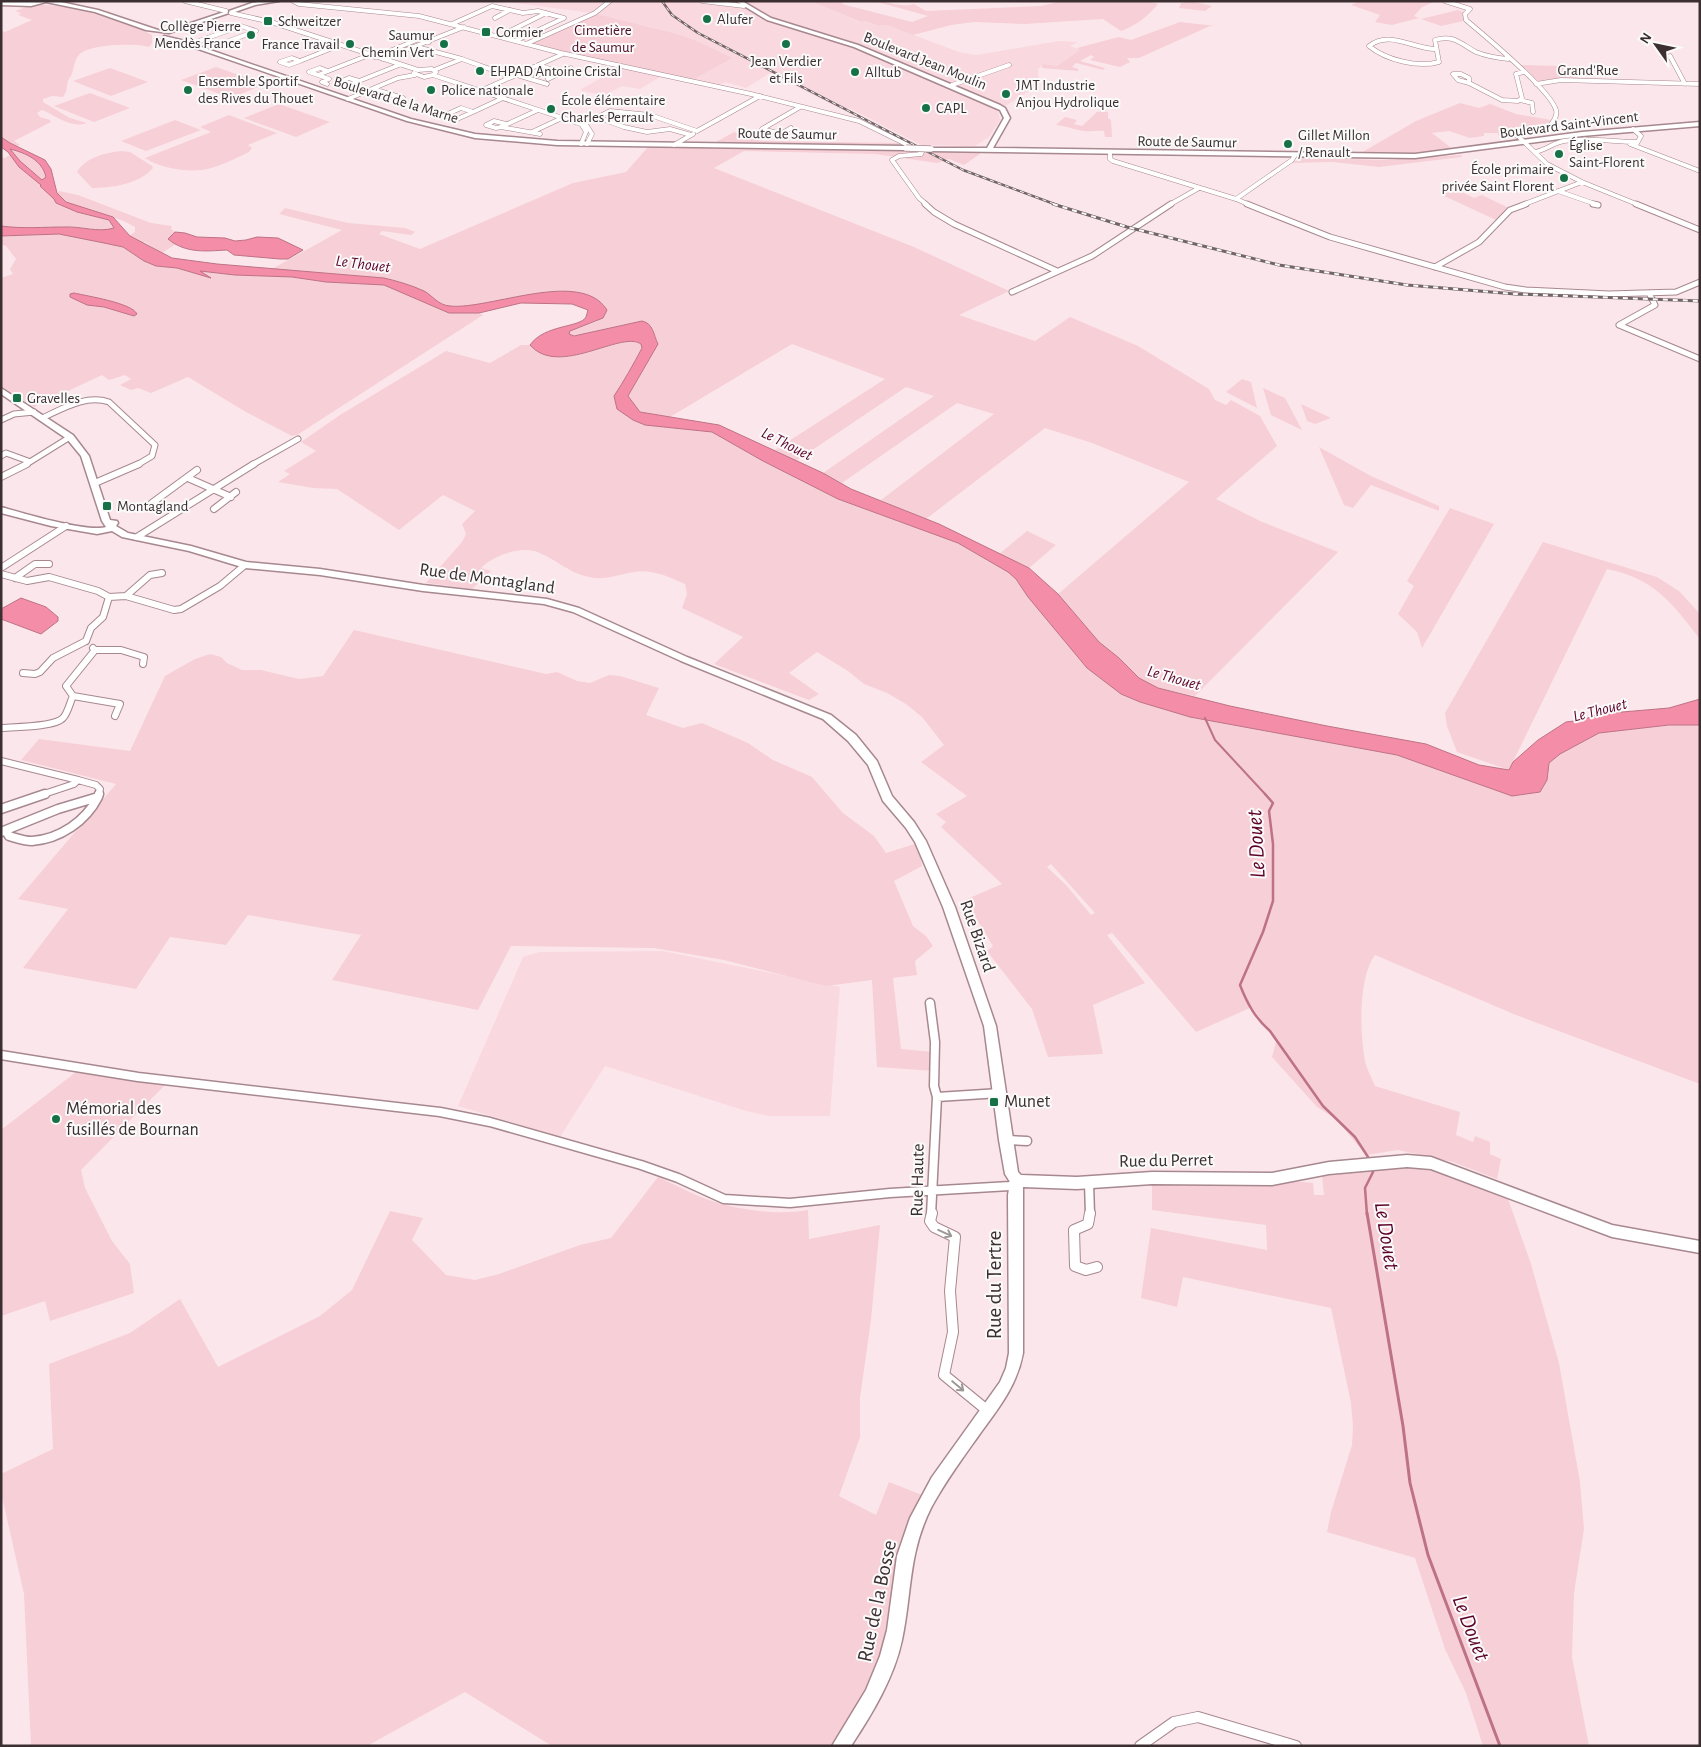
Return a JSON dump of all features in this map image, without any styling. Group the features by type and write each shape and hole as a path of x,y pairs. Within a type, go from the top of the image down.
{"main road":[{"name":"Boulevard de la Marne","path":"148,30 168,34"},
{"name":"Boulevard de la Marne","path":"148,30 155,34"}],"street":[{"path":"1,3 18,1"},
{"path":"38,4 46,1"},
{"name":"Boulevard de la Marne","path":"46,1 86,8 148,30"},
{"path":"185,1 259,19 399,65 434,72 480,91 582,124 610,111 614,111 626,114 650,115 697,131"},
{"path":"155,34 168,34 229,12 264,2 277,1"},
{"path":"293,1 298,4 408,14 564,54 760,96 865,123 922,152 920,155 899,156 892,160 928,208 963,228 1057,271"},
{"path":"526,44 595,13 610,1"},
{"path":"702,1 744,6"},
{"name":"Boulevard Jean Moulin","path":"738,1 774,21 851,44 992,102 1005,114 1006,118 990,150"},
{"path":"1445,1 1470,8 1465,14 1466,20 1536,84 1554,104 1556,110 1555,121 1548,128 1519,132 1521,142 1548,164 1582,182 1700,230"},
{"path":"1,3 26,2"},
{"name":"Boulevard de la Marne","path":"26,2 73,8 105,15"},
{"path":"452,24 490,6 523,13 536,11 564,18 515,41"},
{"path":"495,18 510,10"},
{"path":"510,31 546,13"},
{"path":"199,41 259,19"},
{"path":"524,23 544,28"},
{"path":"218,45 256,31 241,26"},
{"path":"383,59 464,27"},
{"name":"Boulevard de la Marne","path":"168,34 179,41 426,126 463,134 523,142 674,145"},
{"name":"Boulevard de la Marne","path":"168,34 179,41"},
{"path":"1435,49 1417,47 1388,37 1380,38 1369,46 1376,52 1426,65 1439,62 1435,49 1435,40 1448,37 1460,40 1482,54 1508,59"},
{"path":"375,57 419,39 429,42"},
{"path":"289,65 340,45"},
{"path":"417,47 515,76 548,82 556,75 571,68"},
{"path":"480,91 564,54"},
{"path":"318,75 369,55"},
{"path":"1670,56 1685,84"},
{"path":"298,68 280,62 292,58 300,61"},
{"path":"348,99 398,78 415,75 424,77 462,59"},
{"path":"359,81 399,65"},
{"path":"536,76 549,68 538,65"},
{"path":"952,85 1009,65"},
{"path":"327,84 322,82 328,79 309,72 320,68 328,71"},
{"path":"415,75 414,73 418,70"},
{"path":"544,72 556,75"},
{"path":"1520,100 1522,98 1516,74 1523,72"},
{"name":"Grand'Rue","path":"1536,84 1561,80 1700,84"},
{"path":"1469,83 1502,100 1511,102 1520,100 1532,103 1533,112"},
{"path":"373,89 403,98 395,102"},
{"path":"338,96 361,94"},
{"path":"361,94 359,100 368,106"},
{"path":"674,145 760,96"},
{"path":"455,120 503,98"},
{"path":"791,128 780,135 762,129 800,107"},
{"path":"466,124 441,117 461,108 472,112"},
{"path":"501,127 538,110"},
{"path":"597,117 624,127 647,132 670,129 678,124"},
{"path":"532,132 562,118"},
{"path":"478,128 494,121 506,124"},
{"path":"486,124 496,128 501,127 540,134"},
{"path":"582,124 586,132 584,144"},
{"name":"Boulevard Saint-Vincent","path":"1443,154 1521,142 1700,125"},
{"path":"670,129 691,135"},
{"path":"1633,131 1637,142 1644,150 1700,171"},
{"path":"1535,152 1546,150 1548,146 1555,143 1588,139 1637,142"},
{"name":"Route de Saumur","path":"674,145 1384,158 1443,154"},
{"path":"1110,153 1110,159 1113,161 1236,199 1263,212 1330,237 1514,289 1609,294 1676,292 1700,282"},
{"path":"1236,199 1295,156"},
{"path":"1435,267 1479,242 1510,210 1582,182"},
{"path":"1012,292 1092,256 1153,214 1199,188"},
{"path":"1558,191 1598,205"},
{"path":"1649,293 1655,304 1619,325 1700,359"},
{"path":"1,390 70,437 85,456 111,526 97,531 1,510"},
{"path":"42,418 80,402 93,400 109,401 155,444 152,456 146,461 95,483"},
{"path":"3,418 24,405"},
{"path":"3,418 14,414 34,412"},
{"path":"1,477 70,437"},
{"path":"137,537 298,439"},
{"path":"1,456 6,453 28,462"},
{"path":"152,503 197,470"},
{"path":"188,478 230,497"},
{"path":"214,509 236,492"},
{"path":"1,568 70,526"},
{"name":"Rue de Montagland","path":"111,526 137,537 191,548 245,565 320,572 424,588 471,592 559,605 576,610 684,659 806,707 827,717 842,728"},
{"path":"14,578 34,563 49,564"},
{"path":"1,574 27,581 49,577 109,596 126,596 174,610 181,609 220,586 245,565"},
{"path":"126,596 150,575 162,572"},
{"path":"86,641 91,628 103,617 109,596"},
{"path":"86,641 95,650 121,650 144,657 143,664"},
{"path":"23,673 35,674 40,672 53,658 86,641"},
{"path":"95,650 66,686 74,696 120,704 115,716"},
{"path":"1,728 39,724 47,726 63,718 74,696"},
{"name":"Rue Bizard","path":"842,728 873,764 887,798 910,825 920,842 945,899 990,1026 1006,1140 1012,1174 1017,1181"},
{"path":"1,761 96,785 100,789 98,797 87,815 73,826 50,836 31,841 9,836 4,831 58,809 98,797"},
{"path":"1,809 74,784 78,780"},
{"name":"Rue Haute","path":"930,1003 934,1022 936,1069 933,1207 930,1221 934,1228 955,1237 950,1291 953,1332 944,1374 988,1411"},
{"path":"1,1055 138,1078 440,1112 490,1122 641,1166 678,1178 724,1199 790,1204 890,1193 1010,1186 1017,1181"},
{"path":"936,1097 1000,1093"},
{"path":"1006,1140 1027,1141"},
{"name":"Rue du Perret","path":"1017,1181 1089,1182 1152,1178 1272,1178 1370,1163 1407,1161 1431,1163 1454,1170 1612,1231 1700,1247"},
{"name":"Rue du Tertre","path":"988,1411 1014,1369 1016,1353 1015,1195 1017,1181"},
{"path":"1089,1182 1091,1211 1088,1224 1074,1230 1075,1266 1086,1270 1097,1267"},
{"name":"Rue de la Bosse","path":"841,1746 867,1708 883,1676 893,1641 908,1546 934,1488 988,1411"},
{"path":"1140,1746 1174,1722 1198,1717 1296,1746"}],"shaded area":[{"path":"500,1 810,1 860,22 865,21 879,26 887,25 959,52 976,55 1059,41 1078,42 1070,46 1081,50 1057,66 1042,66 1038,69 1039,84 998,111 1000,120 989,137 975,146 921,145 849,108 841,109 770,73 746,88 725,82 718,86 665,74 640,89 622,86 603,96 580,90 620,67 524,44 591,13"},
{"path":"1,137 45,160 51,169 57,193 66,202 113,217 130,236 172,258 217,264 384,278 419,289 439,302 450,306 467,306 556,291 577,292 594,298 607,310 603,318 570,331 569,334 574,336 642,321 646,322 653,330 658,344 628,396 640,412 719,425 823,473 851,489 939,524 1029,568 1058,594 1099,642 1139,678 1158,688 1230,706 1426,744 1479,765 1509,770 1513,762 1538,740 1566,722 1582,720 1599,714 1669,708 1700,699 1700,725 1669,725 1599,733 1560,754 1549,763 1547,780 1540,792 1512,796 1397,755 1190,717 1140,702 1121,694 1087,668 1028,597 1016,579 1008,572 958,543 838,499 763,461 712,432 645,425 633,420 617,409 614,396 642,348 641,344 632,341 619,343 589,352 557,357 542,354 530,345 544,333 582,320 586,317 588,310 572,304 521,303 479,313 449,313 384,285 200,271 211,278 177,268 156,266 144,261 123,247 59,234 1,236 1,226 25,228 70,227 102,230 114,228 109,220 77,212 56,203 41,185 19,167 8,152 1,147","holes":["10,149 27,155 37,162 46,177 42,180 20,161"]},
{"path":"175,232 197,237 225,238 235,241 257,237 278,238 303,250 288,259 280,259 234,255 227,250 189,249 175,244 168,239"},
{"path":"74,293 127,306 137,314 134,316 104,307 87,305 70,297 70,294"},
{"path":"21,598 46,607 58,617 58,621 41,634 1,619 1,609"},
{"path":"663,951 840,987 830,1116 769,1116 746,1111 605,1066 560,1137 458,1106 523,957 539,952"}],"green space":[{"path":"810,1 843,1 842,4 912,22 928,16 874,1 904,5 914,4 926,11 1041,6 1062,1 1147,1 1158,4 1141,20 1121,31 1103,19 1024,24 974,22 951,25 913,35 887,25 879,26 865,21 861,22"},
{"path":"1190,1 1212,6 1205,11 1179,8 1181,3"},
{"path":"1359,1 1436,1 1422,7 1414,16 1419,18 1392,25 1375,22 1380,15 1351,5"},
{"path":"32,5 77,9 110,18 152,35 152,43 149,47 123,45 84,51 75,61 63,97 52,96 43,99 43,102 70,118 87,123 69,123 42,110 37,113 40,117 51,122 14,141 20,145 17,146 4,140 1,141 1,31 5,32 32,20 18,15 21,13 15,11"},
{"path":"1458,10 1464,12 1464,21 1441,26 1421,19"},
{"name":"Cimetière de Saumur","path":"596,14 677,34 732,58 692,80 531,44"},
{"path":"1180,22 1216,26 1210,26 1139,58 1127,58 1130,62 1120,67 1090,60 1094,57 1091,55 1080,61 1105,68 1103,70 1076,63 1072,67 1078,69 1078,71 1042,68 1043,64 1057,66 1080,50 1077,48 1119,37 1131,40"},
{"path":"1520,65 1594,67 1596,71 1574,72 1580,80 1537,82"},
{"path":"216,67 265,84 231,98 181,80"},
{"path":"110,68 148,82 111,96 73,81"},
{"path":"90,93 130,108 94,122 54,106"},
{"path":"1460,103 1479,108 1490,104 1516,114 1551,120 1544,126 1514,131 1510,138 1500,137 1497,133 1484,133 1484,136 1470,138 1449,131 1432,133 1454,150 1359,154 1416,121"},
{"path":"279,104 330,122 296,137 244,118"},
{"path":"1097,112 1108,112 1108,118 1111,120 1112,137 1105,137 1104,131 1084,131 1056,125 1065,117 1077,120 1074,124 1082,126"},
{"path":"229,115 277,133 248,145 252,148 249,152 208,169 180,170 145,158 211,132 200,127"},
{"path":"175,120 201,130 146,151 121,141"},
{"path":"734,132 761,141 902,143 907,146 742,148 979,152 980,154 964,165 949,159 937,163 875,154 744,151 714,168 914,247 1009,291 959,315 1035,341 1070,317 1138,346 1209,389 1215,400 1226,405 1231,400 1260,416 1277,446 1216,499 1260,521 1338,552 1195,696 1158,688 1139,678 1099,642 1058,594 1189,482 1092,443 1045,428 926,519 881,500 994,414 957,403 842,483 823,473 934,396 906,387 796,461 775,450 885,379 792,344 670,417 640,412 628,397 658,344 652,326 633,323 574,336 569,334 570,331 598,321 604,305 588,295 550,291 478,305 449,306 437,301 425,292 400,282 272,269 342,230 279,214 285,208 348,223 405,228 415,232 411,235 382,231 379,234 420,249 573,183 626,172 648,147 675,147 684,142 716,142"},
{"path":"10,149 21,152 36,160 44,172 54,198 59,191 78,195 151,223 172,226 171,229 175,232 172,234 170,241 176,244 162,253 145,242 124,248 144,261 156,266 177,268 209,277 199,270 235,275 292,277 326,282 384,285 449,313 479,313 483,315 297,435 292,436 246,412 188,377 151,393 138,388 131,390 120,385 131,379 125,375 109,380 102,375 34,407 1,386 1,278 13,274 10,269 16,259 6,246 1,244 1,236 56,234 106,241 125,237 135,232 135,227 123,221 97,214 84,214 109,220 114,229 1,226 1,157 5,158 10,155","holes":["74,293 132,309 134,316 104,307 87,305 70,297"]},
{"path":"121,151 130,152 153,168 141,178 125,184 100,188 92,188 77,172 91,159"},
{"path":"1461,155 1462,157 1379,167 1332,162 1291,163 1302,158 1384,160"},
{"path":"1456,189 1474,198 1482,195 1509,208 1496,220 1440,194"},
{"path":"630,340 641,344 642,348 620,388 645,425 712,432 763,461 838,499 958,543 1008,572 1016,579 1028,597 1087,668 1121,694 1140,702 1190,717 1397,755 1512,796 1540,792 1547,780 1549,763 1560,754 1599,733 1669,725 1700,725 1700,1084 1516,1015 1375,955 1369,965 1363,991 1361,1021 1365,1061 1375,1086 1460,1112 1456,1135 1473,1142 1475,1136 1490,1142 1490,1154 1501,1159 1497,1179 1453,1162 1398,1150 1366,1155 1336,1119 1317,1107 1272,1057 1276,1042 1252,1007 1196,1032 1112,933 1107,935 1145,983 1093,1005 1103,1054 1048,1057 1032,1009 987,951 993,946 965,900 1002,884 941,827 946,822 936,814 967,796 921,762 944,745 922,717 906,704 887,693 864,684 848,671 817,652 789,673 819,694 809,700 714,664 743,637 682,608 687,594 685,584 660,574 641,571 606,578 595,578 574,572 541,553 520,550 499,556 481,568 491,571 472,589 426,583 462,542 466,534 462,524 475,511 443,495 399,530 337,489 313,488 278,482 290,474 284,471 316,451 301,442 340,415 446,351 490,363 521,345 530,345 534,350 616,343","holes":["1051,864 1095,913 1091,915 1067,886 1047,867"]},
{"path":"1242,379 1251,382 1257,408 1226,392"},
{"path":"1263,388 1285,398 1302,430 1271,415"},
{"path":"1301,404 1331,418 1315,424 1307,421"},
{"path":"1319,447 1371,476 1439,506 1439,511 1371,485 1353,508 1344,505"},
{"path":"1450,508 1494,524 1422,648 1417,632 1398,614 1414,586 1407,581"},
{"path":"1027,531 1056,545 1029,568 999,554"},
{"path":"1543,542 1657,577 1679,591 1700,614 1700,639 1661,594 1638,579 1607,569 1509,770 1457,752 1447,726 1445,713"},
{"path":"354,630 546,674 557,672 577,681 590,683 609,675 620,676 659,688 646,715 683,728 702,723 748,743 773,760 812,777 843,813 874,836 886,853 918,843 922,866 894,881 913,926 926,936 933,946 915,961 917,975 893,978 901,1049 933,1052 934,1071 877,1067 872,980 826,986 724,960 654,948 511,946 478,1010 332,980 361,935 248,915 226,945 170,937 136,989 23,968 68,909 18,899 116,784 21,760 39,739 130,751 165,676 195,659 210,654 221,657 227,663 242,670 261,670 299,679 323,676"},
{"path":"76,1072 165,1085 81,1170 85,1188 112,1241 130,1264 134,1293 50,1321 45,1301 1,1316 1,1130"},
{"path":"1408,1167 1440,1172 1507,1196 1531,1264 1559,1363 1580,1482 1584,1529 1574,1593 1572,1657 1589,1746 1483,1746 1466,1693 1445,1649 1415,1558 1327,1532 1331,1512 1352,1445 1353,1426 1351,1403 1331,1308 1183,1277 1177,1307 1141,1298 1151,1228 1267,1250 1266,1225 1152,1210 1152,1179 1303,1182 1313,1183 1314,1195 1324,1195 1322,1176"},
{"path":"658,1177 700,1197 738,1208 773,1212 808,1210 809,1239 880,1225 871,1320 860,1398 860,1437 839,1496 876,1515 889,1482 922,1495 899,1555 886,1625 883,1657 862,1703 832,1746 552,1746 465,1692 367,1746 31,1746 24,1594 1,1492 1,1474 53,1449 49,1364 130,1333 180,1299 218,1367 320,1316 352,1290 390,1211 423,1218 412,1240 446,1275 475,1280 499,1274 580,1245 611,1238"}],"waterway":[{"name":"Le Douet","path":"1205,718 1215,740 1266,795"},
{"name":"Le Douet","path":"1265,794 1273,803 1269,811 1273,844 1273,901 1263,932 1240,985 1256,1015 1270,1031 1323,1106 1355,1137 1370,1160"},
{"name":"Le Douet","path":"1367,1215 1365,1188 1373,1172 1372,1168"},
{"name":"Le Douet","path":"1367,1213 1403,1426 1410,1483 1428,1555 1500,1746"}],"railway":[{"path":"662,1 672,15 698,33 963,170 1057,205"},
{"path":"1053,204 1127,227 1279,265 1407,285 1515,294 1700,301"}],"place":[{"name":"Alufer","path":"707,19"},
{"name":"Schweitzer","path":"268,21"},
{"name":"Cormier","path":"486,32"},
{"name":"Collège Pierre Mendès France","path":"251,35"},
{"name":"France Travail","path":"350,44"},
{"name":"Saumur Chemin Vert","path":"444,44"},
{"name":"Jean Verdier et Fils","path":"786,44"},
{"name":"EHPAD Antoine Cristal","path":"480,71"},
{"name":"Alltub","path":"855,72"},
{"name":"Ensemble Sportif des Rives du Thouet","path":"188,90"},
{"name":"Police nationale","path":"431,90"},
{"name":"JMT Industrie Anjou Hydrolique","path":"1006,94"},
{"name":"CAPL","path":"926,108"},
{"name":"École élémentaire Charles Perrault","path":"551,109"},
{"name":"Gillet Millon / Renault","path":"1288,144"},
{"name":"Église Saint-Florent","path":"1559,154"},
{"name":"École primaire privée Saint Florent","path":"1564,178"},
{"name":"Gravelles","path":"17,398"},
{"name":"Montagland","path":"107,506"},
{"name":"Munet","path":"994,1102"},
{"name":"Mémorial des fusillés de Bournan","path":"56,1119"}],"water label":[{"name":"Le Thouet","path":"363,264"},
{"name":"Le Thouet","path":"787,444"},
{"name":"Le Thouet","path":"1174,678"},
{"name":"Le Thouet","path":"1600,710"}]}
